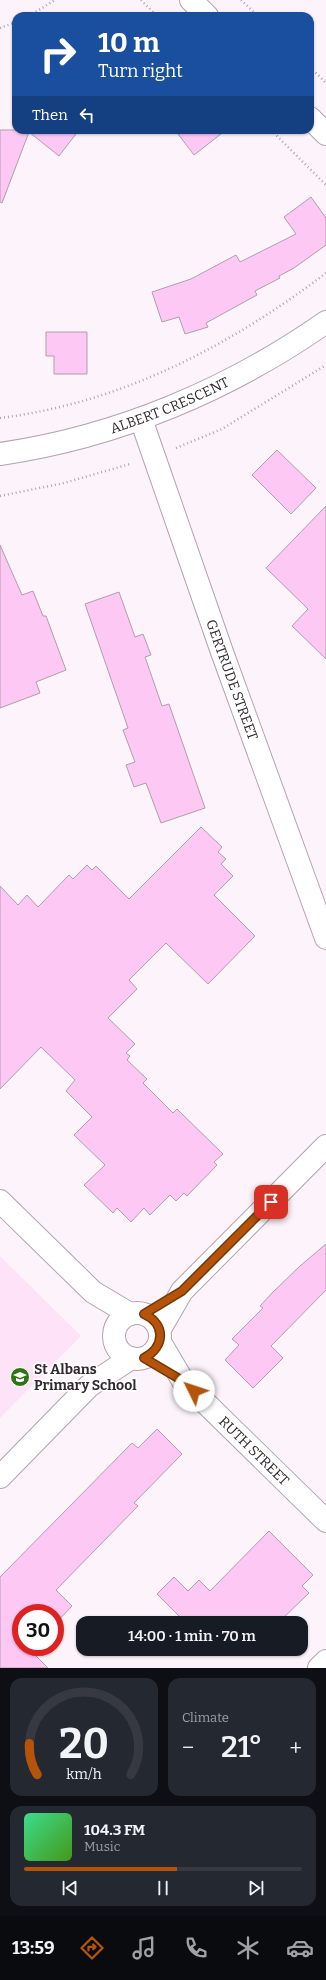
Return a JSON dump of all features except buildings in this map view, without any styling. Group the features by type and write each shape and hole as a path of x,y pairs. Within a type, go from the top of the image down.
{"street":[{"path":"191,0 203,12"},
{"path":"314,122 326,134"},
{"name":"ALBERT CRESCENT","path":"0,454 60,444 141,419 205,392 252,369 298,342 326,322"},
{"name":"GERTRUDE STREET","path":"141,419 222,652 326,938"},
{"path":"0,1477 90,1386 126,1325 182,1291 326,1146"},
{"path":"0,1201 126,1325"},
{"path":"90,1386 138,1358 157,1349 160,1336 182,1291"},
{"path":"126,1325 151,1317 160,1336"},
{"path":"126,1325 118,1349 138,1358"},
{"name":"RUTH STREET","path":"160,1336 183,1381"},
{"name":"RUTH STREET","path":"138,1358 183,1381 326,1521"},
{"path":"319,1668 326,1661"}],"path":[{"path":"36,12 56,0"},
{"path":"141,0 153,12"},
{"path":"241,0 254,12"},
{"path":"0,28 12,24"},
{"path":"314,71 326,83"},
{"path":"275,134 326,185"},
{"path":"0,418 38,413 139,383 192,359 286,303 326,272"}],"shaded area":[{"name":"St Albans Primary School","path":"0,1256 81,1336 0,1418"}],"place":[{"name":"St Albans Primary School","path":"20,1377"}],"route":[{"path":"194,1391 183,1381 144,1358 157,1349 160,1342 160,1329 151,1317 144,1314 182,1291 271,1202"}]}
